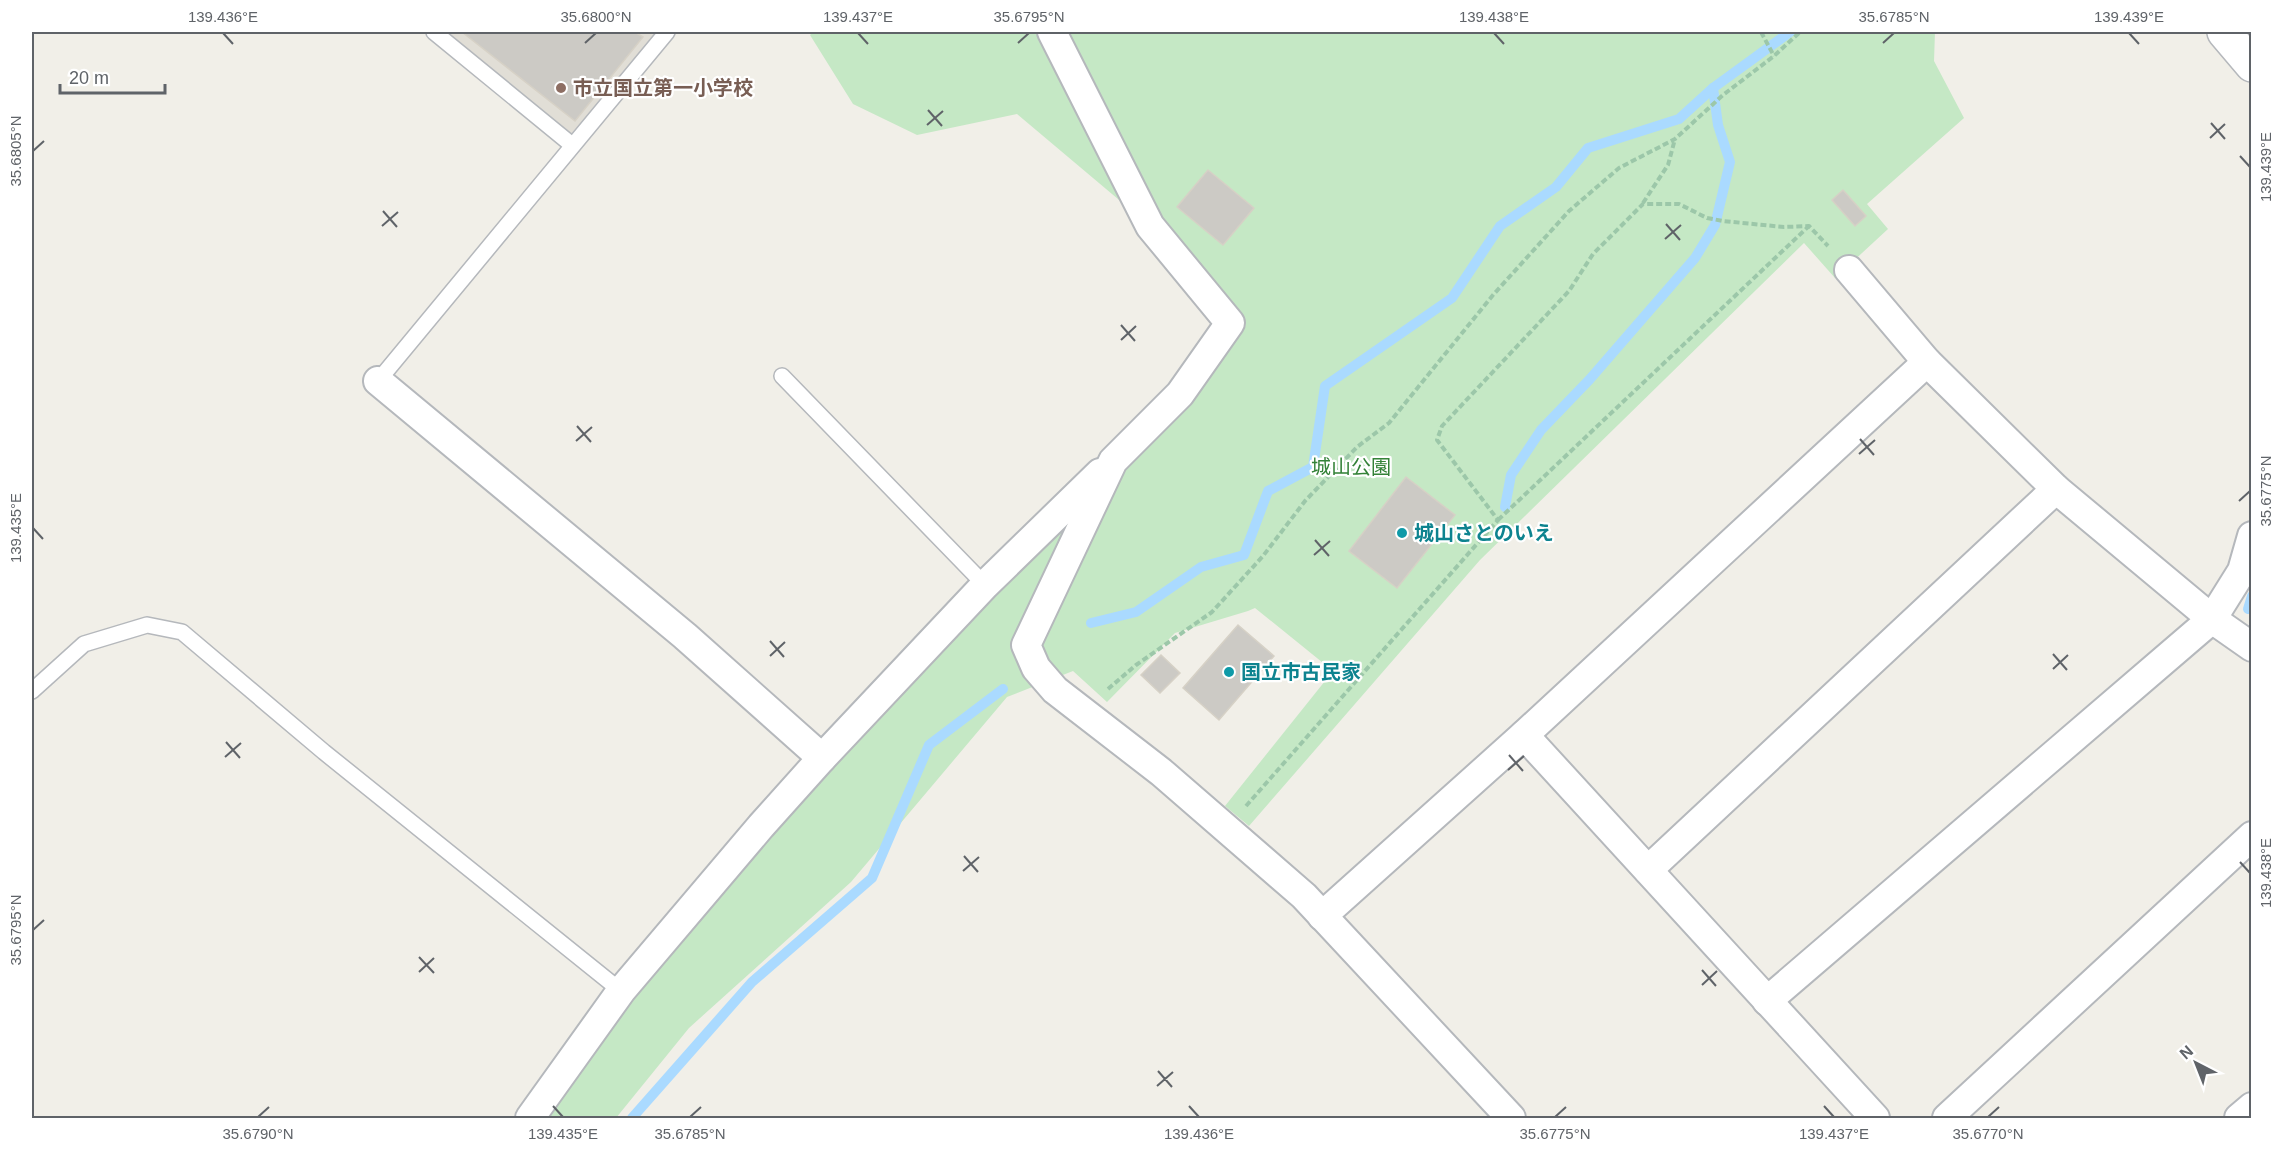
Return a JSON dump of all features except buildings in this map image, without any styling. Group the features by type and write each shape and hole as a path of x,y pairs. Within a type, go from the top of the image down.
{"street":[{"path":"530,1119 621,991 761,826 985,585 1180,394 1230,323 1150,226 1052,32"},
{"path":"2224,32 2252,64"},
{"path":"1849,270 1927,362 2056,489 2212,619 2252,647"},
{"path":"1322,916 1524,735 1927,362"},
{"path":"378,381 685,636 822,758"},
{"path":"1113,461 1026,645 1036,668 1055,690 1161,772 1304,896 1511,1119"},
{"path":"1648,870 2056,489"},
{"path":"1767,1001 2212,619 2242,571 2252,536"},
{"path":"1524,735 1875,1119"},
{"path":"1947,1119 2252,836"},
{"path":"2239,1119 2252,1107"}],"lane":[{"path":"434,32 572,145"},
{"path":"378,381 667,32"},
{"path":"782,376 985,585"},
{"path":"32,691 84,644 147,625 182,632 324,752 621,991"}],"path":[{"path":"1761,32 1774,56"},
{"path":"1082,712 1136,665 1212,612 1263,556 1305,501 1357,447 1389,423 1493,295 1569,211 1619,168 1675,139 1723,95 1774,56 1800,32"},
{"path":"1498,520 1437,440 1442,426 1569,291 1593,254 1643,204 1668,165 1675,139"},
{"path":"1643,204 1679,204 1707,218 1724,221 1809,226 1849,270"},
{"path":"1226,829 1498,520 1809,226"}],"shaded area":[{"name":"市立国立第一小学校","path":"434,32 667,32 572,145"}],"green space":[{"name":"城山公園","path":"813,32 1935,32 1934,61 1964,118 1867,204 1888,229 1835,278 1804,243 1480,560 1249,826 1225,806 1333,671 1255,608 1175,633 1107,702 1073,671 1007,697 851,882 689,1028 616,1118 522,1118 621,991 1230,324 1150,226 1017,114 917,135 853,104 810,35"}],"waterway":[{"path":"1091,623 1136,612 1201,567 1244,555 1268,491 1313,467 1325,386 1452,298 1500,226 1556,187 1588,148 1679,119 1713,88 1790,32"},
{"path":"1505,507 1511,475 1541,430 1590,379 1695,258 1715,225 1730,162 1718,125 1713,88"},
{"path":"2248,609 2252,596"},
{"path":"632,1118 752,982 872,878 929,745 1003,689"}],"place":[{"name":"市立国立第一小学校","path":"561,88"},
{"name":"城山さとのいえ","path":"1402,533"},
{"name":"国立市古民家","path":"1229,672"}]}
